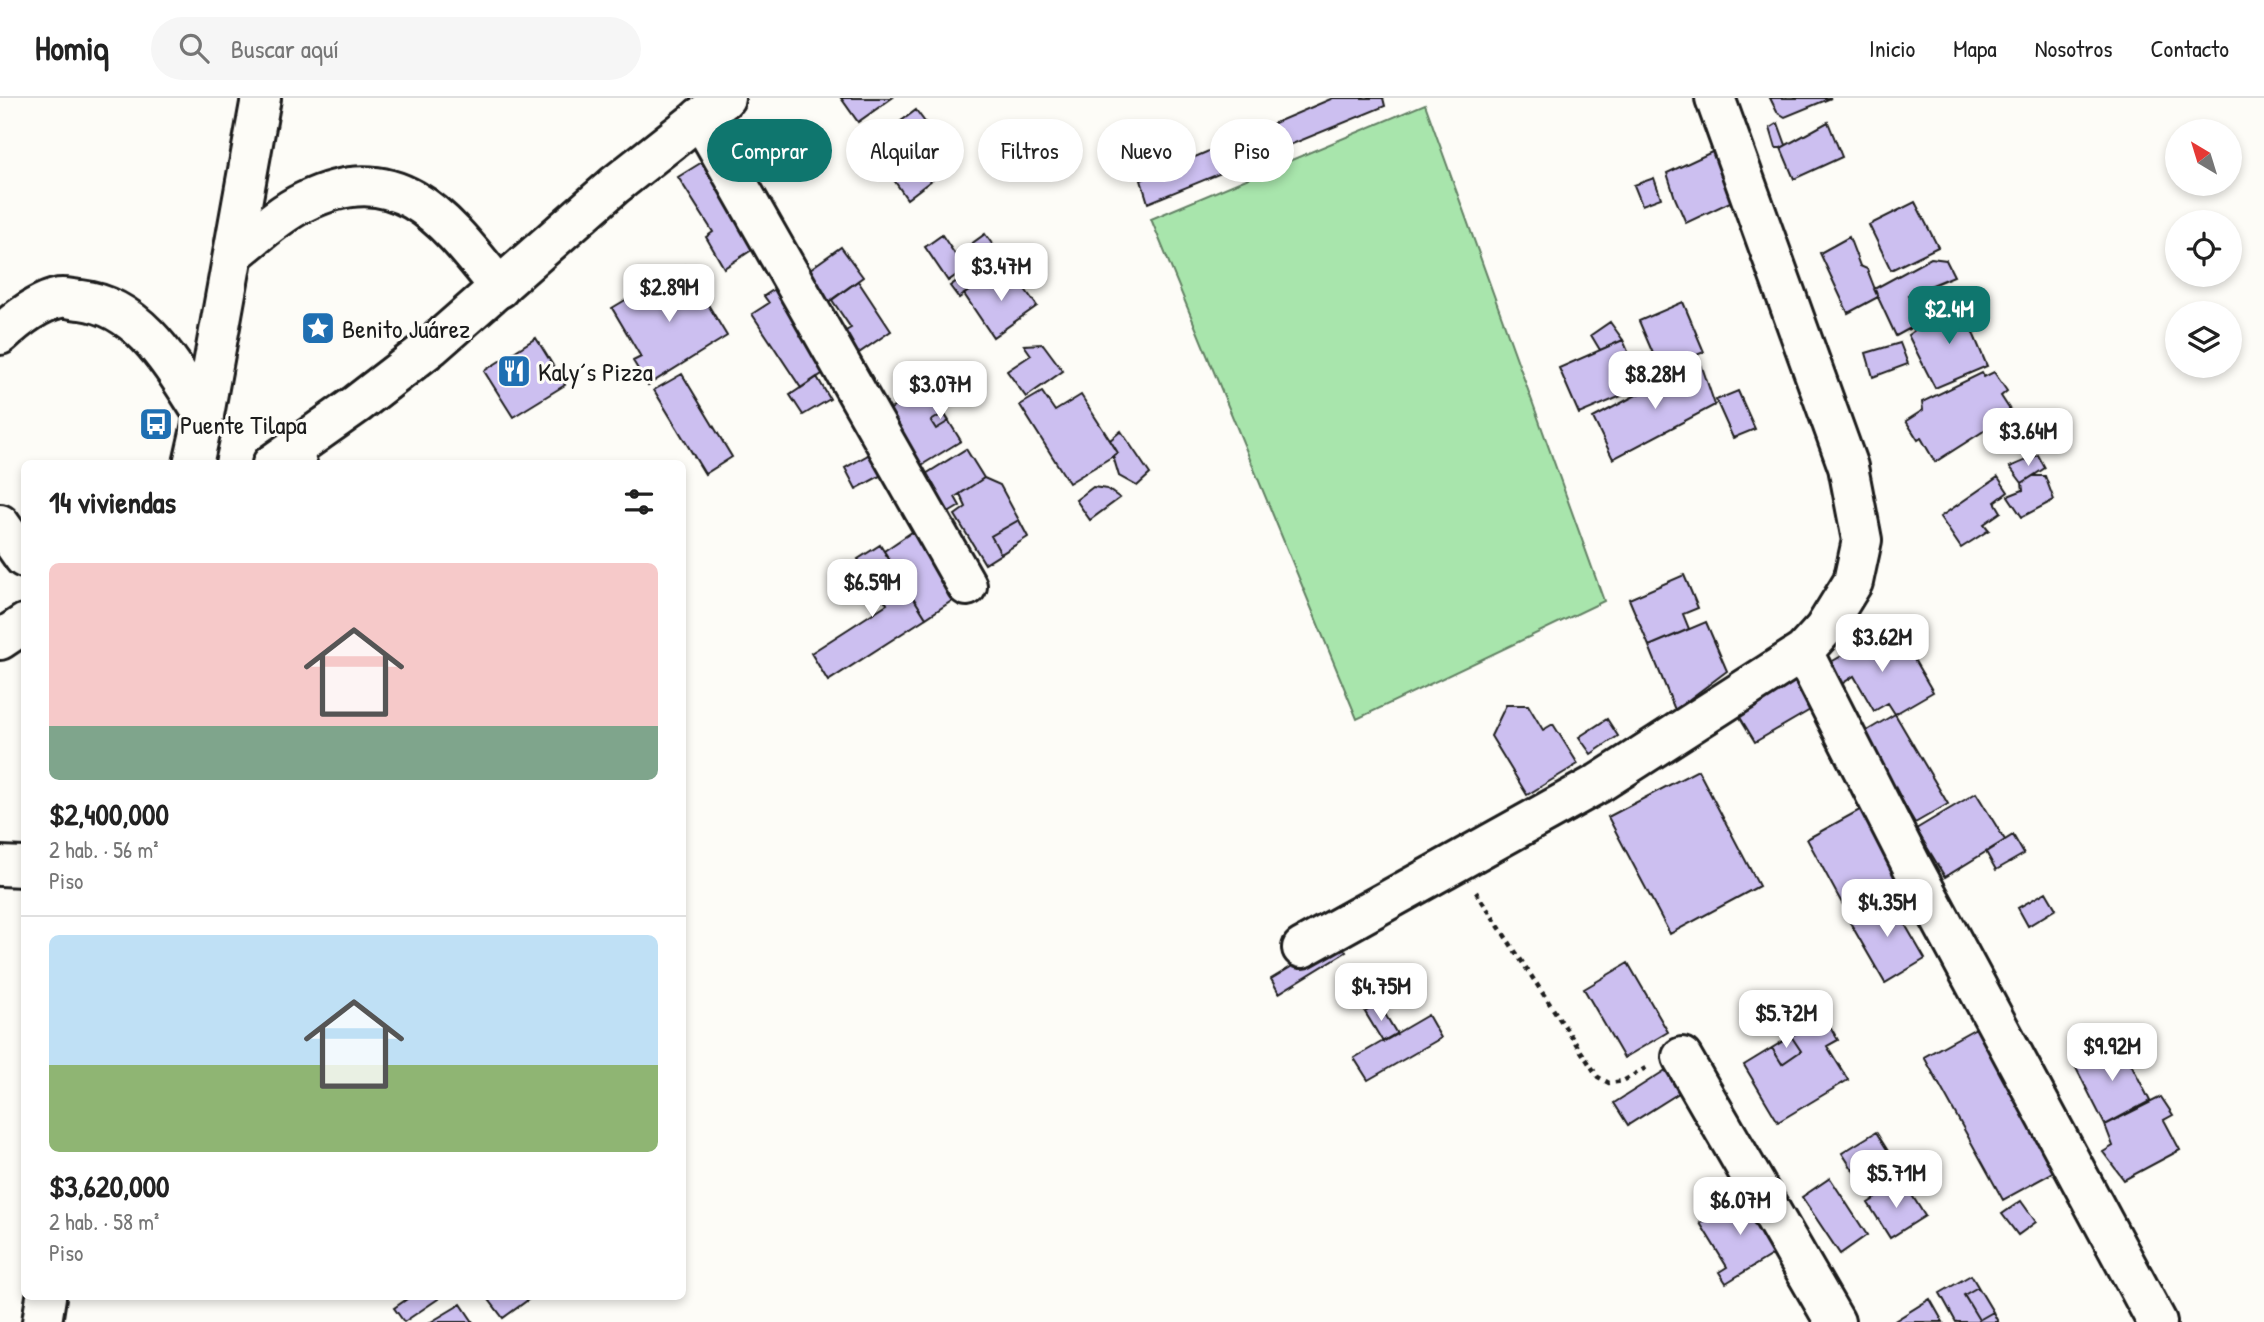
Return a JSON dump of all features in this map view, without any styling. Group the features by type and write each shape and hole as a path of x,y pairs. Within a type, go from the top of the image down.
{"street":[{"path":"194,460 261,98"},
{"path":"1302,948 1600,783 1803,652 1824,629 1853,582 1862,540 1848,467 1715,98"},
{"path":"286,460 432,346 615,184 713,108 967,586"},
{"path":"234,253 302,203 329,192 359,185 393,190 425,206 454,231 500,288"},
{"path":"0,335 23,314 60,298 99,302 131,320 163,353 204,415"},
{"path":"0,524 21,554"},
{"path":"0,640 21,626"},
{"path":"1803,652 1913,869 2157,1322"},
{"path":"0,866 21,867"},
{"path":"1682,1057 1835,1322"},
{"path":"42,1322 46,1300"}],"path":[{"path":"1457,862 1598,1077 1609,1083 1623,1081 1670,1055 1682,1057"}],"green space":[{"path":"1425,104 1604,601 1357,719 1151,219 1239,182 1294,182 1294,159"}],"building":[{"path":"841,98 892,98 862,119 856,119"},
{"path":"1333,98 1383,98 1385,106 1294,143 1294,119 1284,119"},
{"path":"1770,98 1831,98 1785,117 1777,112"},
{"path":"916,110 923,119 904,119"},
{"path":"1828,122 1842,157 1794,179 1781,148"},
{"path":"1778,123 1786,145 1781,148 1776,148 1770,128"},
{"path":"1729,144 1745,195 1686,223 1667,173"},
{"path":"1210,151 1210,178 1148,203 1142,182 1196,182 1196,157"},
{"path":"707,159 707,182 722,182 761,244 724,268 706,237 713,232 678,177"},
{"path":"1654,178 1661,198 1642,205 1634,185"},
{"path":"895,182 929,182 907,199"},
{"path":"1915,202 1938,247 1891,270 1869,225"},
{"path":"985,234 995,248 965,269 956,255"},
{"path":"942,235 965,269 948,281 925,247"},
{"path":"1849,237 1860,266 1867,269 1878,297 1848,313 1820,253"},
{"path":"841,247 863,277 824,305 803,274"},
{"path":"1931,258 1946,260 1954,276 1908,295 1920,323 1896,336 1874,289"},
{"path":"992,260 1003,275 981,290 977,285 959,298 950,286 965,275 967,279"},
{"path":"684,265 727,336 648,385 633,361 641,357 612,308"},
{"path":"1014,274 1037,306 993,337 964,294 977,285 981,290 1003,275 1007,279"},
{"path":"858,281 891,331 856,355 842,333 851,328 832,300"},
{"path":"781,285 834,366 801,388 752,314 769,303 764,296"},
{"path":"1683,302 1704,352 1660,370 1639,321"},
{"path":"1964,305 1966,309 1971,307 1979,330 1973,333 1987,366 1935,388 1908,335 1922,325"},
{"path":"1610,322 1623,340 1600,350 1591,335"},
{"path":"536,338 565,385 513,417 484,371"},
{"path":"1623,340 1633,363 1641,359 1652,383 1579,414 1559,368"},
{"path":"1900,343 1908,364 1873,377 1866,353"},
{"path":"1043,344 1063,371 1026,397 1007,371 1031,355 1024,345"},
{"path":"1700,361 1715,405 1613,459 1593,418"},
{"path":"1994,372 2007,391 2001,396 2012,413 1935,462 1921,438 1918,440 1906,421 1923,410 1922,402 1982,373 1984,377"},
{"path":"682,374 732,457 705,474 654,390"},
{"path":"817,377 830,399 803,415 790,395"},
{"path":"927,386 961,441 920,466 886,412"},
{"path":"1738,391 1755,429 1733,438 1716,400"},
{"path":"1042,392 1055,411 1081,395 1118,453 1069,483 1020,405"},
{"path":"944,413 949,421 936,429 931,421"},
{"path":"1121,431 1150,474 1137,486 1119,476 1113,456 1118,453 1110,440"},
{"path":"966,449 984,478 955,497 960,506 945,515 921,477"},
{"path":"877,450 889,471 856,489 845,468"},
{"path":"2038,455 2045,468 2022,483 2010,467"},
{"path":"2033,476 2045,476 2054,500 2022,517 2008,496 2023,490 2022,483"},
{"path":"1998,477 2008,492 1995,502 2001,512 1984,524 1989,530 1961,548 1940,517"},
{"path":"984,478 1000,485 1028,537 985,564 955,515 966,507 960,494"},
{"path":"1093,487 1107,489 1120,498 1090,520 1076,500"},
{"path":"1019,520 1028,537 1001,554 991,536"},
{"path":"915,530 959,596 926,618 884,551"},
{"path":"880,545 926,618 828,681 811,653 887,604 858,559"},
{"path":"1684,575 1698,608 1683,614 1689,629 1649,646 1629,599"},
{"path":"1706,622 1727,671 1675,710 1649,646"},
{"path":"1882,633 1886,641 1905,644 1933,692 1895,714 1888,703 1874,711 1854,676 1837,687 1824,666"},
{"path":"1800,678 1817,706 1755,742 1738,714"},
{"path":"1506,705 1528,705 1543,730 1553,724 1578,764 1527,795 1491,736"},
{"path":"1895,714 1948,804 1915,823 1863,733"},
{"path":"1607,719 1618,736 1591,754 1579,737"},
{"path":"1698,770 1759,886 1670,934 1608,817"},
{"path":"1976,793 2005,840 1945,877 1916,829"},
{"path":"1865,807 1910,873 1844,907 1807,839"},
{"path":"2013,835 2024,854 1996,870 1986,852"},
{"path":"2046,892 2056,909 2028,926 2018,908"},
{"path":"1888,895 1925,959 1885,983 1848,919"},
{"path":"1337,939 1346,952 1279,993 1271,979"},
{"path":"1628,963 1668,1032 1624,1058 1584,989"},
{"path":"1379,1004 1397,1034 1383,1042 1365,1012"},
{"path":"1428,1015 1441,1038 1368,1080 1354,1058"},
{"path":"1824,1016 1838,1040 1827,1046 1848,1080 1778,1122 1744,1065"},
{"path":"1976,1028 2054,1172 2003,1200 1924,1057"},
{"path":"1791,1036 1801,1051 1782,1064 1772,1048"},
{"path":"2120,1042 2150,1101 2105,1125 2075,1066"},
{"path":"1675,1064 1690,1086 1628,1125 1614,1103"},
{"path":"2161,1097 2173,1115 2164,1120 2180,1150 2124,1180 2103,1152 2113,1146 2105,1125"},
{"path":"1876,1132 1903,1175 1869,1195 1842,1153"},
{"path":"1830,1178 1867,1235 1840,1254 1802,1197"},
{"path":"1903,1181 1925,1216 1890,1238 1868,1203"},
{"path":"1747,1194 1780,1250 1726,1283 1719,1272 1727,1267 1700,1223"},
{"path":"2021,1201 2036,1222 2018,1235 2002,1214"},
{"path":"1971,1275 1998,1322 1956,1322 1940,1293"},
{"path":"1978,1287 1993,1312 1979,1320 1964,1295"},
{"path":"1930,1299 1943,1322 1893,1322"},
{"path":"406,1300 437,1300 404,1322 394,1308"},
{"path":"489,1300 528,1300 503,1318"},
{"path":"461,1304 473,1322 431,1322"}],"place":[{"name":"Benito Juárez","path":"318,328"},
{"name":"Kaly´s Pizza","path":"514,371"},
{"name":"Puente Tilapa","path":"156,424"}]}
